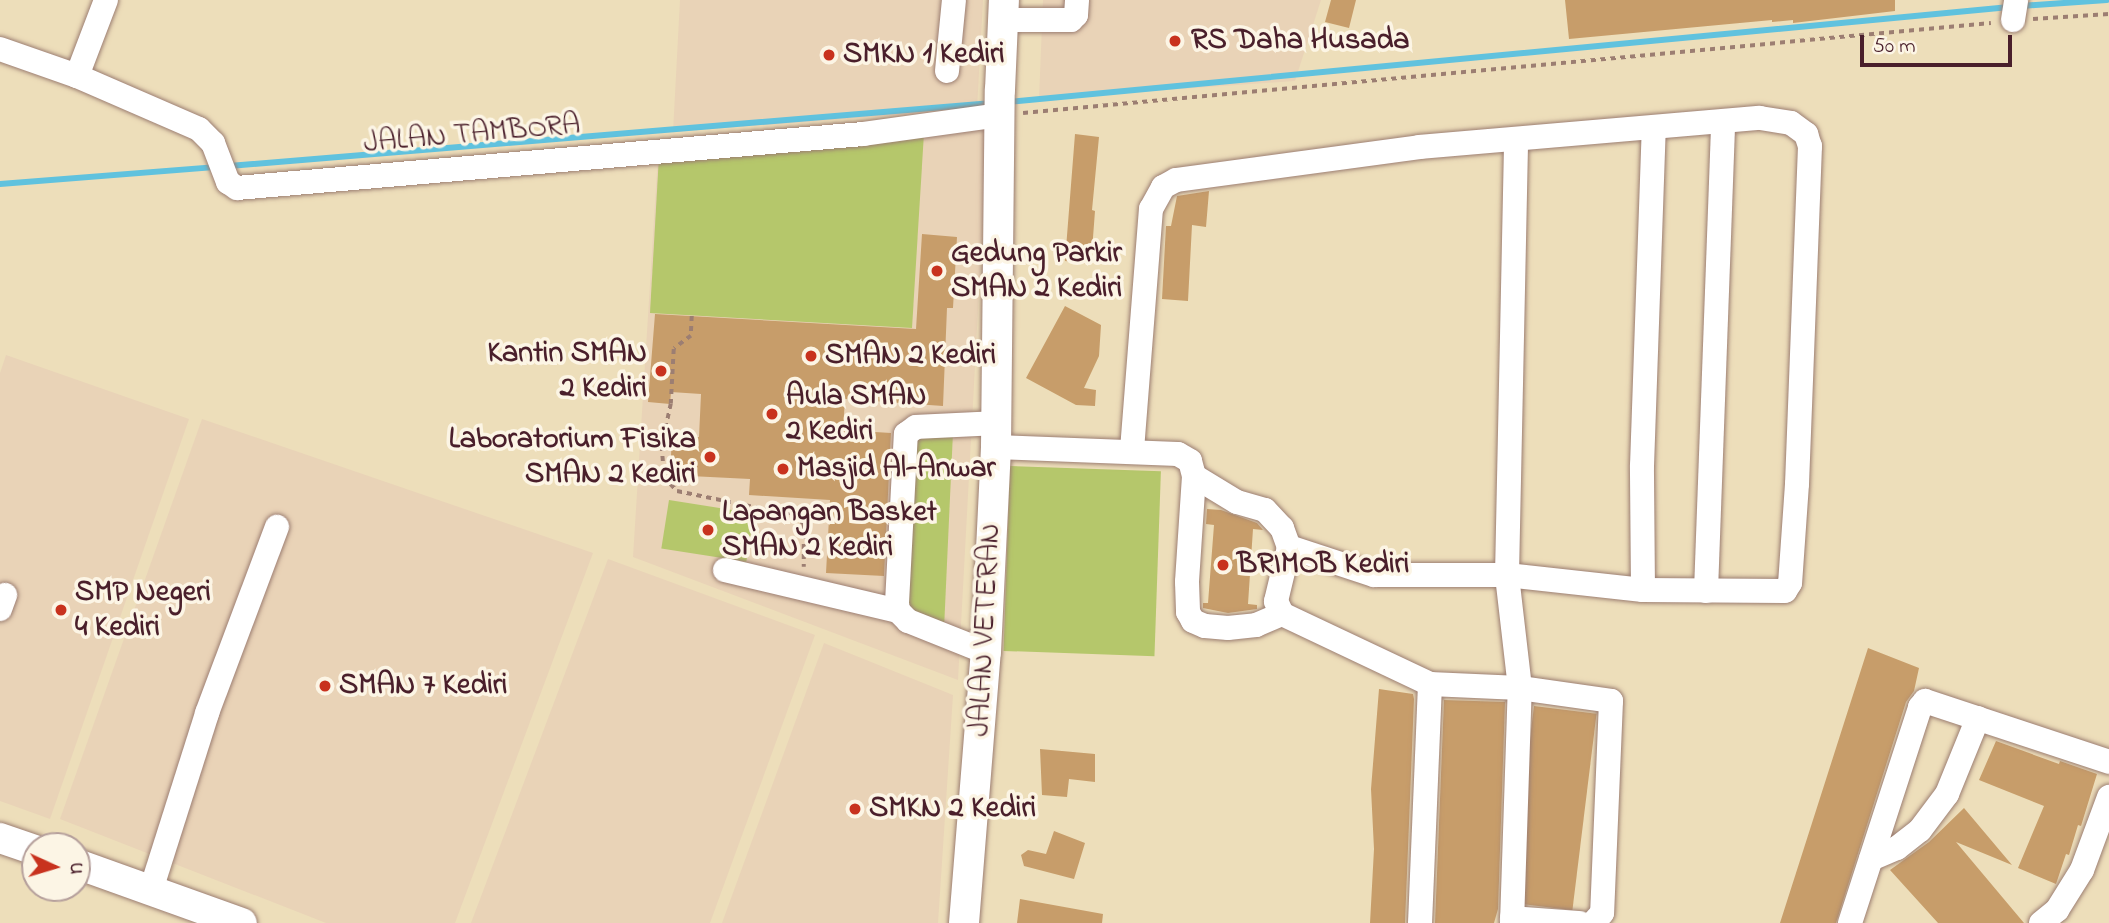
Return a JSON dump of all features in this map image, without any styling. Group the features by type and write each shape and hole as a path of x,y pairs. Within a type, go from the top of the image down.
{"main road":[{"name":"JALAN VETERAN","path":"964,923 986,652 996,435 1000,105 1004,10"},
{"path":"0,838 21,845"},
{"path":"91,869 242,923"}],"street":[{"path":"77,76 106,0"},
{"path":"947,71 954,0"},
{"path":"1004,10 1071,20 1076,15 1077,0"},
{"name":"JALAN TAMBORA","path":"0,49 77,76 199,129 209,137 230,186 237,188 863,134 1000,105"},
{"path":"1132,450 1151,209 1163,187 1176,180 1419,147 1723,121 1760,118 1801,128 1810,146 1808,200 1790,583 1780,592 1643,590 1507,575 1374,575 1289,547"},
{"path":"1706,591 1723,121"},
{"path":"1643,590 1643,466 1654,127"},
{"path":"1516,139 1507,575 1520,688 1512,921 1580,923"},
{"path":"898,611 906,434 916,427 1178,454 1190,461 1194,476 1187,582 1188,612 1193,621 1205,626 1228,628 1256,625 1282,614"},
{"path":"1194,476 1237,502 1265,510 1282,528 1289,547 1276,601 1282,614 1430,684 1520,688 1605,699 1613,706 1602,913 1593,923"},
{"path":"151,890 211,702 277,527"},
{"path":"725,570 898,611 908,621 986,652"},
{"path":"1420,923 1430,684"},
{"path":"1850,923 1920,707 1925,701 2109,762"},
{"path":"1871,859 1897,848 1920,830 1947,794 1978,718"},
{"path":"2042,923 2057,910 2082,870 2109,797"}],"path":[{"path":"1000,105 2014,12 2109,14"},
{"path":"692,316 691,336 674,349 671,404 662,446 664,477 677,491 793,515 804,524 806,537 803,588"}],"shaded area":[{"name":"SMKN 1 Kediri","path":"680,0 983,0 977,109 673,132"},
{"name":"RS Daha Husada","path":"1043,0 1321,0 1295,81 1039,99"},
{"name":"SMAN 2 Kediri","path":"988,125 958,680 633,557 658,155"},
{"name":"SMP Negeri 4 Kediri","path":"6,355 189,419 50,819 0,801 0,373"},
{"name":"SMAN 7 Kediri","path":"202,419 593,553 455,923 326,923 60,819"},
{"path":"608,559 815,635 710,923 471,923"},
{"name":"SMKN 2 Kediri","path":"824,643 953,695 938,923 722,923"}],"green space":[{"path":"924,133 912,328 650,313 659,156"},
{"path":"953,432 944,629 901,606 911,436"},
{"path":"1010,466 1161,471 1154,656 1004,651"},
{"name":"Lapangan Basket SMAN 2 Kediri","path":"669,500 754,513 746,562 661,548"}],"building":[{"path":"1331,0 1356,0 1349,28 1325,22"},
{"path":"1565,0 1895,0 1895,11 1793,23 1793,20 1772,20 1569,39"},
{"path":"1075,134 1099,137 1092,210 1095,211 1091,264 1065,261"},
{"path":"1209,191 1206,227 1192,225 1188,301 1162,299 1166,226 1171,226 1177,196"},
{"path":"922,234 957,237 953,308 947,308 943,406 845,399 843,430 891,433 884,576 826,573 830,500 749,495 750,479 670,475 672,436 699,437 701,394 671,392 670,404 648,402 655,314 916,329"},
{"path":"1065,306 1101,325 1099,356 1084,388 1096,390 1095,406 1076,405 1026,378"},
{"name":"BRIMOB Kediri","path":"1207,509 1221,510 1257,523 1263,530 1253,529 1248,604 1257,605 1257,609 1228,613 1203,608 1203,603 1208,603 1214,525 1206,524"},
{"path":"1868,648 1919,668 1914,691 1906,702 1836,923 1780,923"},
{"path":"1379,689 1413,694 1414,699 1405,923 1370,923 1374,849 1371,789"},
{"path":"1444,700 1505,702 1498,909 1494,923 1435,923"},
{"path":"1534,706 1597,714 1572,910 1510,903"},
{"path":"1996,741 2059,764 2060,761 2097,774 2081,826 2078,825 2056,884 2018,868 2044,806 1979,780"},
{"path":"1040,749 1095,754 1095,782 1069,779 1067,797 1042,795"},
{"path":"1964,808 2012,865 1956,842 2024,923 1938,923 1890,870 1929,842"},
{"path":"1054,831 1085,843 1074,879 1024,866 1021,855 1028,850 1046,854"},
{"path":"1020,899 1103,914 1102,923 1017,923"}],"waterway":[{"path":"2021,6 2107,0"},
{"path":"1007,102 2010,7"},
{"path":"229,166 992,103"},
{"path":"0,184 214,167"}],"place":[{"name":"RS Daha Husada","path":"1175,41"},
{"name":"SMKN 1 Kediri","path":"829,55"},
{"name":"Gedung Parkir SMAN 2 Kediri","path":"937,271"},
{"name":"SMAN 2 Kediri","path":"811,356"},
{"name":"Kantin SMAN 2 Kediri","path":"661,371"},
{"name":"Aula SMAN 2 Kediri","path":"772,414"},
{"name":"Laboratorium Fisika SMAN 2 Kediri","path":"710,457"},
{"name":"Masjid Al-Anwar","path":"783,469"},
{"name":"Lapangan Basket SMAN 2 Kediri","path":"708,530"},
{"name":"BRIMOB Kediri","path":"1223,565"},
{"name":"SMP Negeri 4 Kediri","path":"61,610"},
{"name":"SMAN 7 Kediri","path":"325,686"},
{"name":"SMKN 2 Kediri","path":"855,809"}]}
